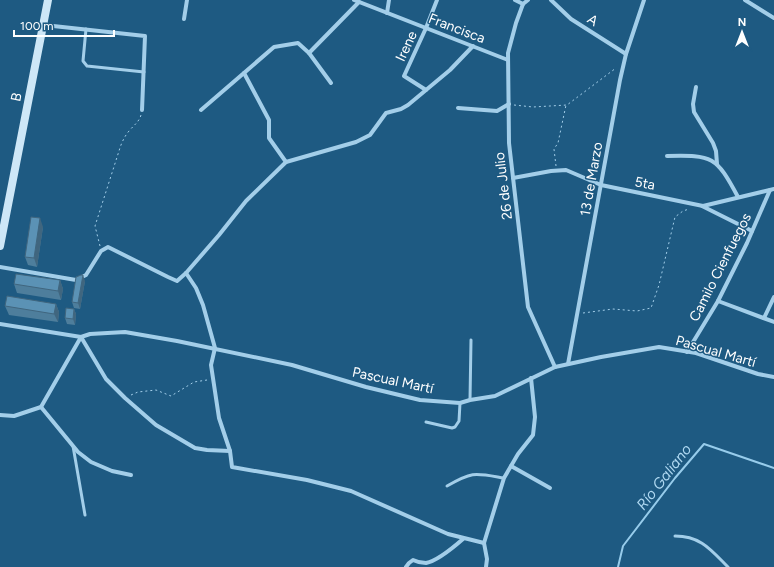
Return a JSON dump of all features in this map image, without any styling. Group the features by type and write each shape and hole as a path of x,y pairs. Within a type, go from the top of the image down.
{"street":[{"name":"B","path":"0,246 48,0"},
{"path":"184,19 187,0"},
{"name":"Francisca","path":"354,0 508,60"},
{"path":"387,13 389,0"},
{"name":"Irene","path":"426,90 404,76 437,0"},
{"path":"515,0 523,4 528,0"},
{"name":"A","path":"551,0 571,19 626,54"},
{"name":"13 de Marzo","path":"568,364 626,54 644,0"},
{"path":"745,0 774,18"},
{"path":"309,54 359,2"},
{"name":"26 de Julio","path":"523,4 508,53 509,143 528,307 555,367"},
{"path":"44,25 145,36 142,110"},
{"path":"201,110 274,47 298,43 309,54 331,83"},
{"path":"0,267 76,280 86,275 101,250 108,247 177,281 186,273 219,235 246,201 286,162 356,142 370,135 386,113 401,109 426,90 450,70 473,46"},
{"path":"244,73 269,120 269,138 286,162"},
{"path":"696,87 693,104 694,112 713,143 718,164 738,197"},
{"path":"458,108 497,111 509,104"},
{"path":"667,156 695,155 706,158 718,164"},
{"name":"5ta","path":"513,178 556,170 566,170 601,185 703,206 772,190"},
{"name":"Camilo Cienfuegos","path":"687,352 718,302 772,190"},
{"path":"700,205 752,231"},
{"path":"186,273 196,288 204,305 215,348 211,365 219,418 230,451 232,467 307,480 351,491 448,534 463,539 484,543"},
{"path":"764,318 774,297"},
{"path":"718,302 774,322"},
{"name":"Pascual Martí","path":"0,324 81,337 90,334 125,332 215,348 292,366 366,387 420,400 460,403 495,396 555,367 659,347 696,353 758,374 774,377"},
{"path":"0,415 14,416 41,407 81,337 106,379 124,398 156,425 195,448 230,451"},
{"path":"486,567 487,560 484,543 504,478 518,454 533,435 535,417 531,378"},
{"path":"41,407 78,452 91,462 112,471 130,475"},
{"path":"511,466 550,488"},
{"path":"406,567 413,560 425,563 430,562 449,551 463,539"}],"lane":[{"path":"86,29 83,62 87,66 144,72"},
{"path":"470,400 472,340"},
{"path":"426,422 452,428 455,427 459,421 460,403"},
{"path":"73,446 85,515"},
{"path":"447,486 462,477 474,474 504,478"},
{"path":"675,536 686,536 693,538 706,546 728,567"}],"path":[{"path":"509,104 533,107 567,105 607,74 624,64"},
{"path":"556,170 554,150 558,143 567,105"},
{"path":"101,250 95,226 122,141 140,120 142,110"},
{"path":"577,314 613,309 637,311 651,308 659,285 675,217 683,211 700,205"},
{"path":"124,398 138,392 156,390 167,396 171,396 194,382 214,379"}],"building":[{"path":"31,217 40,218 34,258 25,257"},
{"path":"16,274 60,280 58,291 14,284"},
{"path":"83,275 78,303 72,302 76,277"},
{"path":"7,296 56,304 54,314 5,306"},
{"path":"66,308 74,309 73,319 65,318"}],"waterway":[{"name":"Río Galiano","path":"618,567 623,546 675,478 704,444 774,468"}]}
